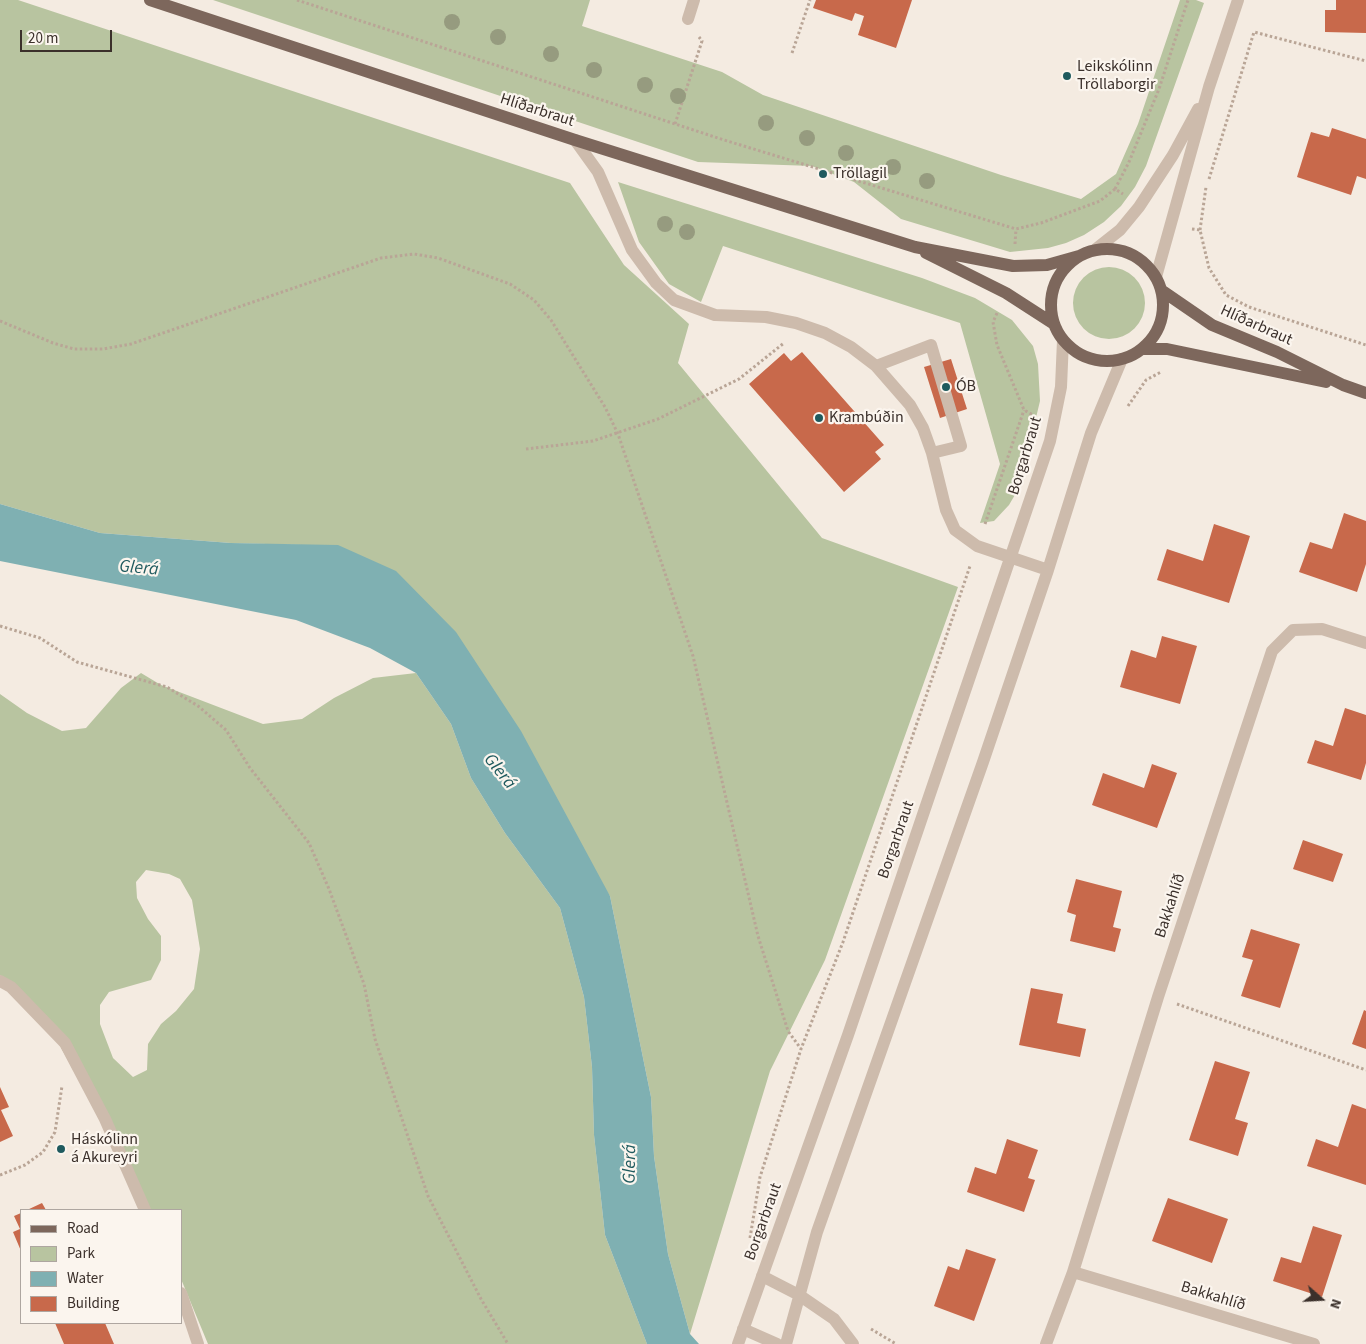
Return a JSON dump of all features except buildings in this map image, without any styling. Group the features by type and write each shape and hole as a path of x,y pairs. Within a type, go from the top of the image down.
{"main road":[{"name":"Hlíðarbraut","path":"150,0 575,140 915,247 1013,266 1047,265 1079,256"},
{"name":"Hlíðarbraut","path":"915,247 1006,293 1054,324"},
{"path":"1096,249 1114,249 1130,254 1145,264 1158,283 1163,306 1160,322 1153,337 1142,349 1122,359 1106,361 1090,358 1075,351 1063,340 1054,324 1050,308 1054,285 1066,265 1079,256 1096,249"},
{"name":"Hlíðarbraut","path":"1158,283 1212,325 1277,352 1343,385 1366,393"},
{"name":"Hlíðarbraut","path":"1142,349 1167,349 1343,385"}],"street":[{"path":"688,19 694,0"},
{"path":"1158,283 1209,87 1238,0"},
{"path":"1096,249 1120,230 1140,207 1173,155 1209,87"},
{"path":"575,140 598,172 632,250 656,283 674,300 715,315 766,317 805,326 852,347 876,366 910,405 923,428 932,453 946,510 955,530 977,546 1048,570"},
{"name":"Borgarbraut","path":"738,1344 848,1036 1050,441 1061,387 1063,340"},
{"path":"876,366 931,345 961,446 932,453"},
{"path":"786,1344 817,1232 980,772 1048,570 1091,433 1122,359"},
{"name":"Bakkahlíð","path":"1046,1344 1073,1272 1158,997 1272,651 1293,630 1322,629 1366,643"},
{"path":"0,981 11,987 66,1043 106,1119 145,1209"},
{"name":"Bakkahlíð","path":"1073,1272 1314,1344"},
{"path":"762,1276 799,1296 834,1319 853,1344"},
{"path":"182,1296 198,1344"},
{"path":"743,1329 777,1344"}],"path":[{"path":"297,0 675,124 1016,229 1041,223 1100,201 1115,189 1129,162 1159,89 1188,0"},
{"path":"792,53 810,0"},
{"path":"675,124 702,41 688,19"},
{"path":"1366,61 1254,32 1206,188 1200,230 1209,268 1226,295 1249,307 1366,345"},
{"path":"1115,189 1127,198"},
{"path":"1190,228 1200,230"},
{"path":"1014,252 1016,229"},
{"path":"0,321 53,343 74,349 103,350 131,344 381,258 414,254 438,258 510,284 534,300 551,320 605,407 618,434 693,656 758,936 788,1031 801,1049"},
{"path":"1000,305 993,322 997,345 1024,410 1039,418"},
{"path":"526,449 593,441 658,419 739,379 805,326"},
{"path":"1125,411 1146,380 1160,373 1167,372"},
{"path":"748,1248 756,1210 760,1177 801,1049 843,942 1024,410"},
{"path":"0,626 40,638 77,662 167,687 198,706 226,730 250,768 309,843 329,889 364,984 375,1039 428,1196 481,1299 508,1344"},
{"path":"1158,997 1366,1070"},
{"path":"0,1175 25,1165 43,1152 56,1132 66,1043"},
{"path":"867,1326 896,1344"}],"green space":[{"path":"0,0 18,0 570,183 624,265 689,324 678,363 822,538 958,587 825,960 770,1071 690,1334 668,1254 654,1156 651,1097 610,896 338,546 231,543 100,533 0,504"},
{"path":"213,0 590,0 582,26 722,72 763,95 1001,175 1081,199 1116,174 1138,124 1180,0 1196,0 1204,3 1146,166 1135,187 1121,206 1104,222 1084,235 1066,243 1048,248 1010,252 901,219 854,182 812,166 698,162"},
{"path":"618,182 922,278 975,298 1012,320 1033,346 1038,364 1040,401 1022,476 1009,505 994,521 980,523 1000,464 960,323 723,246 701,302 669,284 639,242"},
{"path":"1102,267 1116,267 1135,277 1145,296 1145,310 1135,329 1116,339 1102,339 1083,329 1073,310 1073,296 1083,277"},
{"path":"141,673 161,685 263,724 302,719 334,698 373,678 416,673 451,724 471,778 505,833 560,908 584,997 592,1067 594,1135 605,1235 647,1344 208,1344 182,1281 182,1209 149,1209 42,1013 0,975 0,694 27,713 62,731 86,728 121,688","holes":["146,870 169,874 180,879 192,900 200,949 194,989 176,1011 161,1024 148,1044 147,1070 133,1077 113,1058 100,1024 100,1005 109,992 151,980 161,960 161,936 148,919 137,898 136,882"]}],"water":[{"name":"Glerá","path":"0,504 100,533 231,543 338,545 396,571 456,632 521,731 610,896 651,1097 654,1156 668,1254 690,1334 699,1344 647,1344 605,1235 594,1135 592,1067 584,997 560,908 505,833 471,778 451,724 416,673 370,648 296,620 0,561"}],"place":[{"name":"Leikskólinn Tröllaborgir","path":"1067,76"},
{"name":"Tröllagil","path":"823,174"},
{"name":"ÓB","path":"946,387"},
{"name":"Krambúðin","path":"819,418"},
{"name":"Háskólinn á Akureyri","path":"61,1149"}]}
